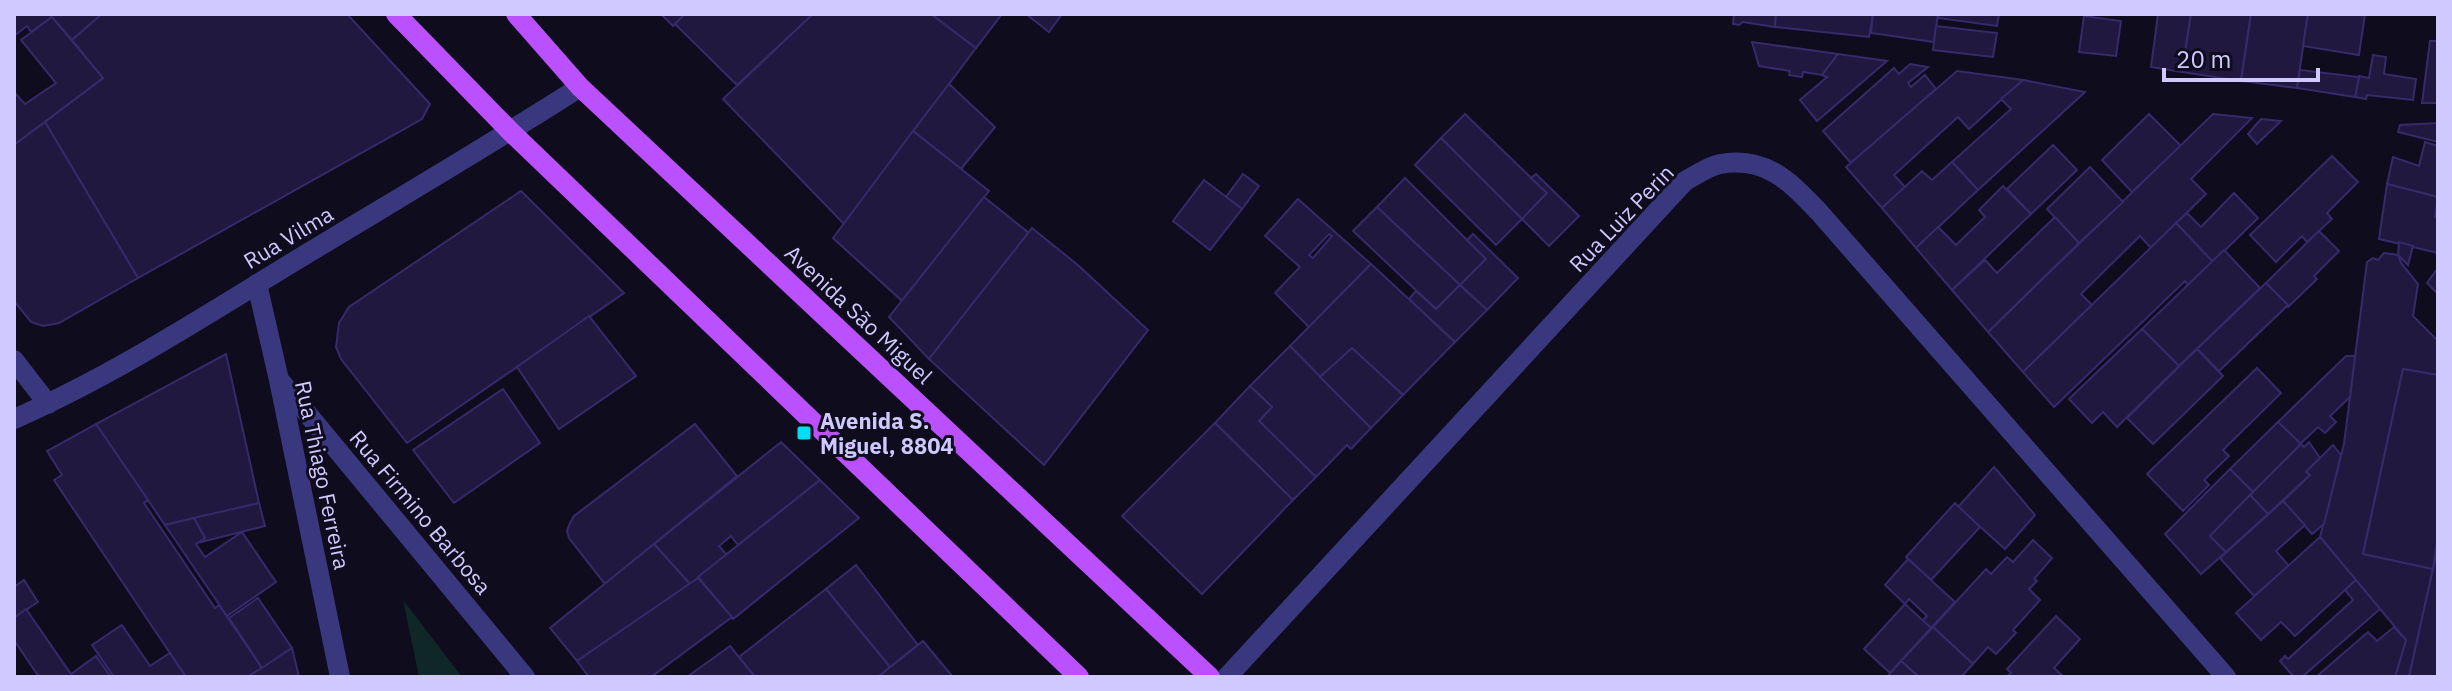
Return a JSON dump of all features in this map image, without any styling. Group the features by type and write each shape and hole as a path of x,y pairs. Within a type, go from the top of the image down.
{"main road":[{"path":"396,14 511,132 1079,677"},
{"name":"Avenida São Miguel","path":"516,14 580,87 1210,677"}],"street":[{"name":"Rua Vilma","path":"14,419 48,404 205,316 511,132 580,87"},
{"name":"Rua Luiz Perin","path":"1227,677 1685,181 1717,164 1740,164 1764,167 1788,180 1819,212 2226,677"},
{"name":"Rua Thiago Ferreira","path":"257,284 340,677"},
{"path":"14,360 48,404"},
{"name":"Rua Firmino Barbosa","path":"279,380 525,677"}],"green space":[{"path":"403,600 462,677 419,677"}],"building":[{"path":"14,14 49,14 52,17 31,32 27,26 14,36"},
{"path":"49,14 102,14 72,40"},
{"path":"102,14 347,14 430,104 422,119 138,278 45,122 103,78 72,40"},
{"path":"661,14 685,14 673,26"},
{"path":"685,14 813,14 737,85 675,24"},
{"path":"813,14 931,14 976,48 844,224 723,99"},
{"path":"931,14 1002,14 976,48"},
{"path":"1026,14 1062,14 1049,32"},
{"path":"1734,14 1776,14 1775,27 1743,22 1733,24"},
{"path":"1776,14 1873,14 1869,37 1775,27"},
{"path":"1873,14 1938,14 1934,42 1871,33"},
{"path":"1938,14 1999,14 1997,26 1938,18"},
{"path":"2158,14 2191,14 2182,72 2151,67"},
{"path":"2191,14 2251,14 2241,81 2182,72"},
{"path":"2251,14 2308,14 2297,88 2241,81"},
{"path":"2308,14 2365,14 2359,55 2303,46"},
{"path":"2084,16 2121,21 2116,56 2079,52"},
{"path":"52,17 103,78 14,145 14,92 25,104 56,83 21,40"},
{"path":"1936,26 1997,33 1993,57 1933,50"},
{"path":"2430,41 2438,41 2438,103 2422,103"},
{"path":"1752,42 1838,54 1822,75 1803,72 1802,77 1789,75 1790,71 1759,66"},
{"path":"1838,54 1887,61 1817,121 1800,100 1827,77 1822,75"},
{"path":"2373,55 2386,57 2384,74 2416,79 2413,100 2367,95 2366,99 2355,97 2359,76 2369,78"},
{"path":"1910,64 1928,67 1908,83 1911,87 1925,75 1936,89 1851,163 1823,131 1894,68 1899,74"},
{"path":"2300,70 2359,77 2355,97 2297,88"},
{"path":"1957,71 2023,80 1969,129 1958,117 1894,175 1905,187 1882,208 1846,167"},
{"path":"2023,80 2085,92 1978,190 1952,162 2011,109 2001,99"},
{"path":"949,84 995,127 961,169 913,131"},
{"path":"1465,114 1547,193 1522,219 1441,138"},
{"path":"2149,114 2181,146 2132,192 2102,160"},
{"path":"2213,114 2252,118 2191,179 2206,194 2151,248 2140,236 2081,294 2092,305 2023,372 1988,332"},
{"path":"2261,119 2281,121 2257,144 2248,134"},
{"path":"45,122 138,278 59,323 43,326 31,322 14,301 14,145"},
{"path":"2438,123 2438,142 2398,132 2400,125"},
{"path":"913,131 989,191 902,301 833,238"},
{"path":"1441,138 1522,219 1496,245 1415,165"},
{"path":"2425,142 2438,146 2438,197 2387,184 2393,157 2419,166"},
{"path":"2053,145 2077,170 2031,214 2007,189"},
{"path":"2332,156 2358,182 2327,213 2332,219 2307,242 2302,236 2276,262 2250,235"},
{"path":"1952,162 1978,190 1916,248 1882,208 1922,171 1932,180"},
{"path":"2090,167 2123,202 2079,243 2047,209"},
{"path":"1243,174 1259,186 1242,209 1226,197"},
{"path":"1536,174 1579,216 1549,246 1522,219 1547,193 1531,178"},
{"path":"1405,178 1486,259 1460,285 1377,207"},
{"path":"1204,180 1242,209 1210,250 1173,221"},
{"path":"2387,184 2438,197 2435,217 2438,218 2438,253 2379,239"},
{"path":"2003,186 2031,214 1952,290 1916,248 1938,227 1956,245 1985,217 1979,210"},
{"path":"521,191 624,293 407,443 341,359 336,347 339,323 349,307"},
{"path":"2234,193 2258,218 2213,262 2176,223 2187,213 2201,227"},
{"path":"984,197 1029,233 929,359 889,317"},
{"path":"1298,199 1371,264 1309,327 1275,293 1300,267 1265,236","holes":["1329,234 1332,236 1313,258 1309,255"]},
{"path":"1377,207 1460,285 1436,309 1353,231"},
{"path":"2055,217 2079,243 1988,332 1952,290 1985,260 1997,273"},
{"path":"2176,223 2213,262 2188,285 2185,281 2054,407 2023,372"},
{"path":"1032,228 1079,266 1148,330 1044,465 929,359"},
{"path":"2319,231 2339,251 2314,276 2317,279 2288,307 2266,283"},
{"path":"1473,234 1518,278 1487,310 1460,285 1486,259 1467,240"},
{"path":"2399,242 2413,246 2408,265 2398,255"},
{"path":"2224,250 2260,288 2179,366 2142,329"},
{"path":"2384,253 2398,255 2418,284 2413,316 2438,341 2438,375 2403,369 2363,554 2433,569 2409,677 2395,677 2406,640 2320,537 2344,444 2367,262 2373,258 2378,260"},
{"path":"1371,264 1455,342 1403,395 1352,348 1320,377 1290,346"},
{"path":"2438,268 2438,294 2427,283"},
{"path":"2266,283 2288,305 2219,371 2197,349"},
{"path":"1460,285 1487,310 1455,342 1409,299 1416,291 1436,309"},
{"path":"589,316 636,376 559,429 517,367"},
{"path":"2142,329 2179,366 2117,427 2103,412 2092,423 2069,399"},
{"path":"1290,346 1371,428 1351,449 1347,445 1316,477 1259,421 1272,407 1250,386"},
{"path":"1352,348 1403,395 1371,428 1320,377"},
{"path":"2197,349 2223,376 2153,444 2127,418"},
{"path":"226,354 259,503 165,525 96,424"},
{"path":"2346,356 2355,356 2350,397 2330,416 2336,422 2325,433 2318,427 2300,444 2278,422"},
{"path":"2257,368 2281,393 2223,450 2229,456 2204,480 2209,485 2183,511 2147,474"},
{"path":"2403,369 2438,375 2438,536 2433,569 2363,554"},
{"path":"1250,386 1272,407 1259,421 1316,477 1293,500 1215,423"},
{"path":"503,389 540,443 454,503 413,450"},
{"path":"2278,422 2301,444 2253,492 2230,469"},
{"path":"1215,423 1293,500 1202,594 1122,516"},
{"path":"96,424 148,500 144,503 215,608 219,605 262,668 247,677 186,677 54,480 62,475 47,451"},
{"path":"695,424 737,476 605,584 569,538 567,531 570,523 574,516"},
{"path":"781,442 820,480 738,545 731,536 719,546 727,555 690,584 654,544"},
{"path":"2309,442 2320,458 2306,472 2310,475 2268,514 2250,495 2301,444 2304,447"},
{"path":"2333,445 2341,455 2324,524 2312,534 2283,501 2310,475 2306,472"},
{"path":"1994,467 2035,515 2005,549 1958,507"},
{"path":"2230,469 2253,492 2210,536 2226,552 2201,574 2165,534"},
{"path":"820,480 859,518 733,619 698,577"},
{"path":"2250,495 2268,514 2226,552 2210,536"},
{"path":"2283,501 2305,525 2276,551 2289,566 2254,596 2220,558"},
{"path":"259,503 265,526 197,543 205,538 194,518"},
{"path":"1955,503 1980,527 1931,580 1906,557"},
{"path":"194,518 205,538 196,544 205,557 242,532 276,582 227,616 165,525"},
{"path":"2320,537 2356,580 2295,636 2281,622 2261,640 2236,613"},
{"path":"2033,540 2052,558 2029,589 2040,600 1996,654 1988,647 1973,664 1933,627 1986,569 1991,574 2007,557 2013,562"},
{"path":"654,544 690,584 577,661 550,628"},
{"path":"2438,548 2438,677 2409,677 2433,569"},
{"path":"1908,559 1955,602 1931,628 1922,621 1927,616 1909,599 1905,604 1885,585"},
{"path":"856,565 918,645 890,667 826,589"},
{"path":"698,578 732,617 651,677 589,677 577,661"},
{"path":"24,580 38,602 14,618 14,587"},
{"path":"2356,580 2380,609 2302,677 2294,677 2280,661 2285,656 2288,659 2353,600 2345,590"},
{"path":"826,589 890,667 878,677 755,677 739,657"},
{"path":"258,598 292,648 262,668 229,618"},
{"path":"1905,604 1931,628 1890,673 1864,649"},
{"path":"26,609 71,674 96,656 111,677 39,677 14,640 14,618"},
{"path":"2056,616 2080,639 2054,668 2064,677 2006,677 2011,673 2007,669"},
{"path":"122,625 150,666 170,653 186,677 114,677 92,645"},
{"path":"1933,627 1973,664 1961,677 1919,677 1901,661"},
{"path":"2394,627 2406,640 2395,677 2316,677 2368,632 2377,641"},
{"path":"923,641 953,677 878,677"},
{"path":"730,646 755,677 687,677"},
{"path":"292,648 299,677 247,677 262,668"},
{"path":"1901,661 1919,677 1887,677"}],"place":[{"name":"Avenida S. Miguel, 8804","path":"804,433"}]}
